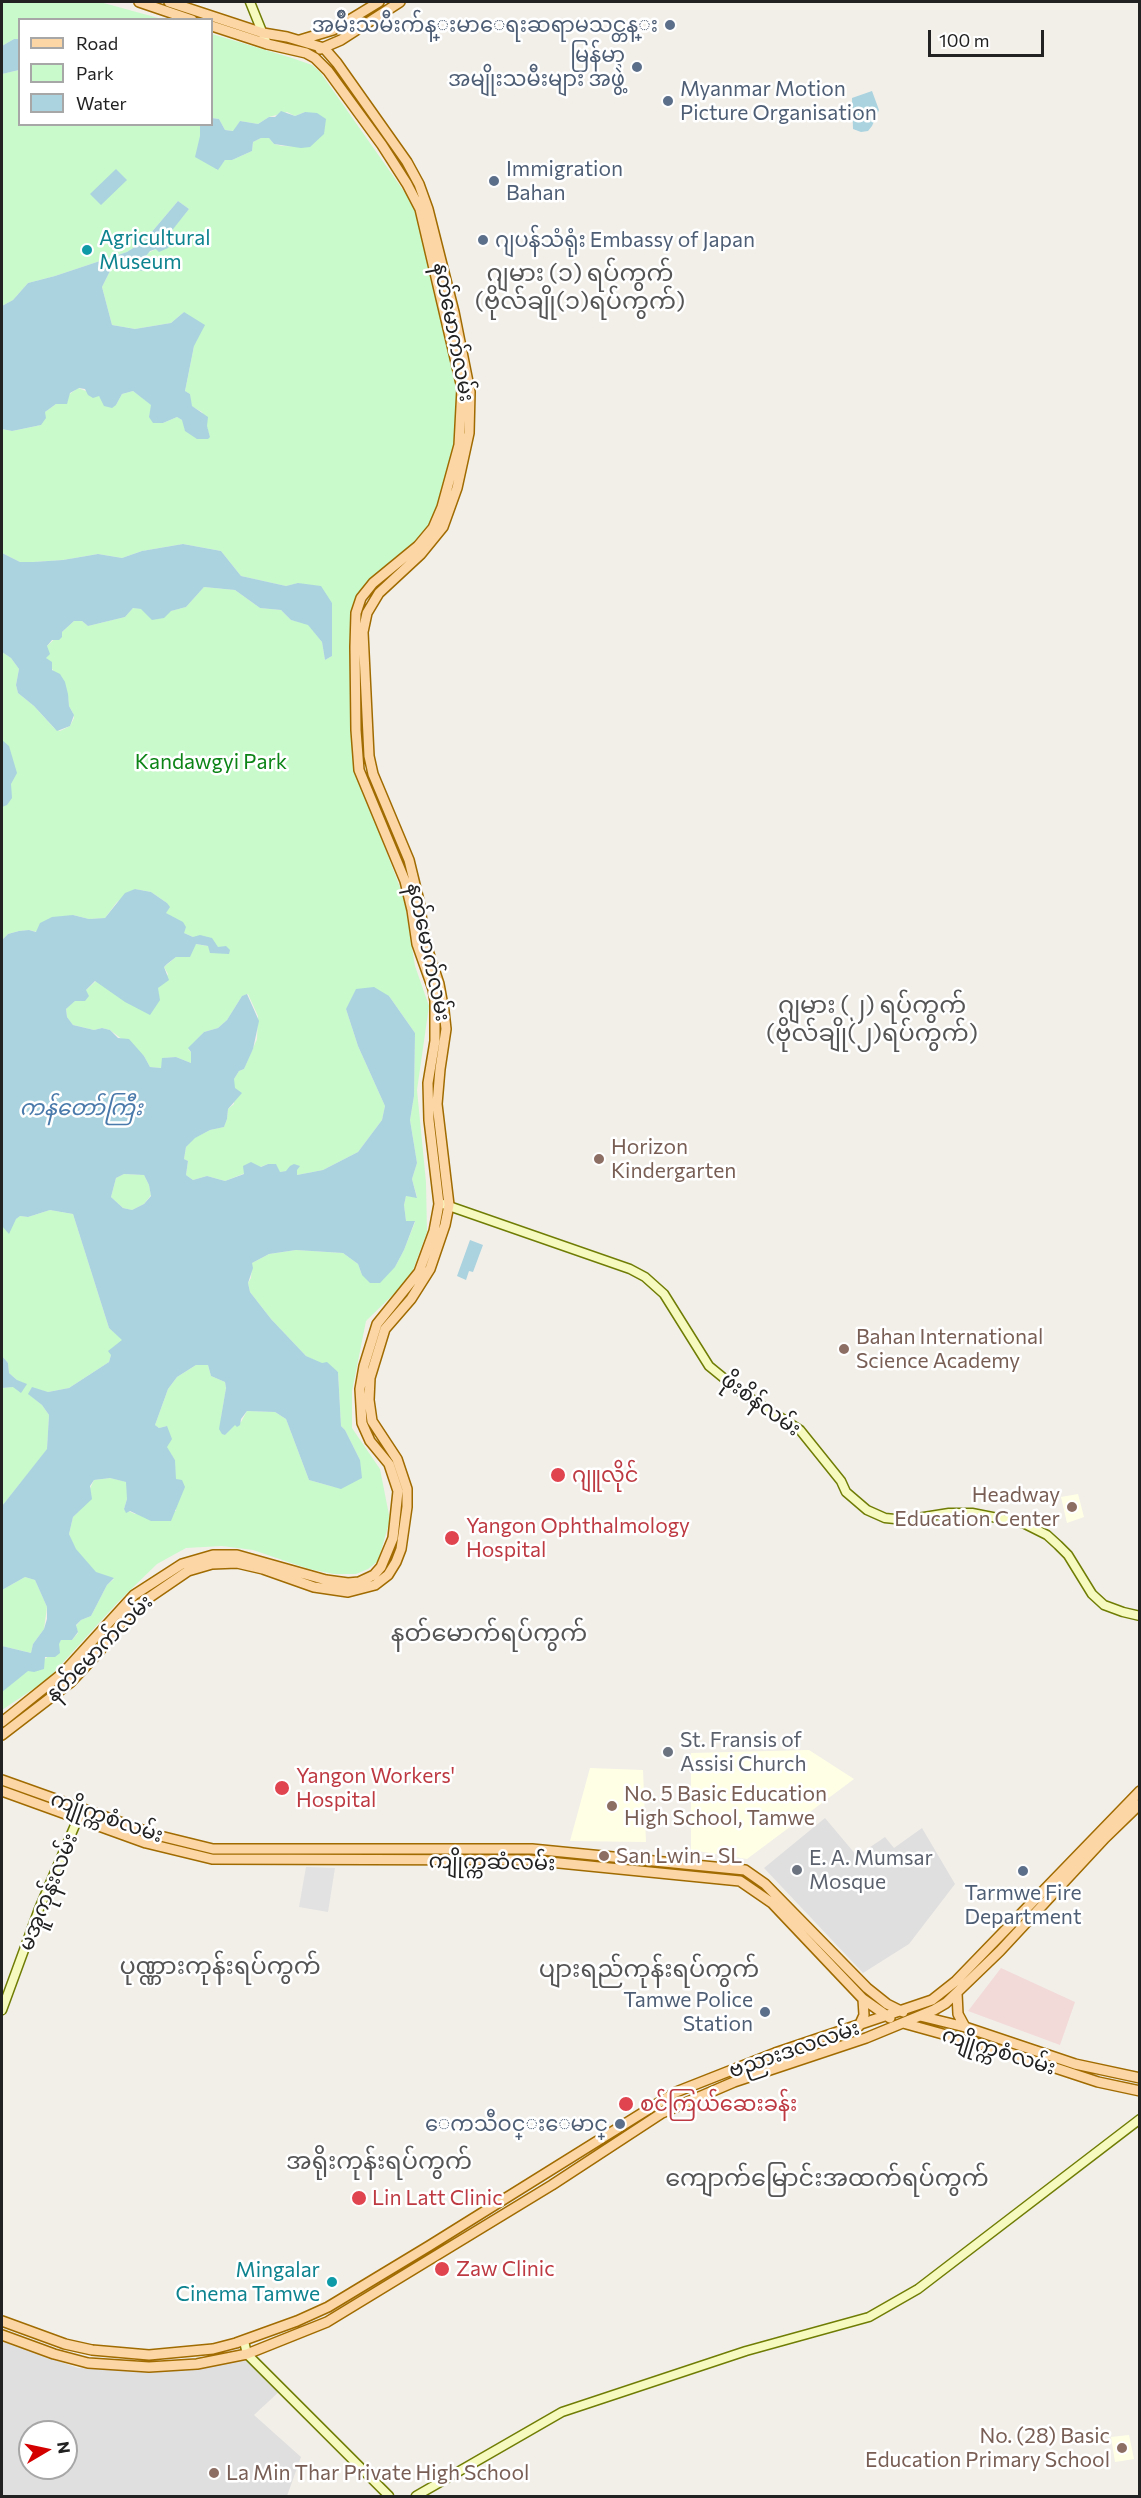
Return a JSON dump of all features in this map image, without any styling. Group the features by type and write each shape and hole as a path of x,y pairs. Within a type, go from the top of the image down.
{"main road":[{"path":"139,2 186,18"},
{"path":"169,2 263,33 324,48"},
{"path":"298,40 333,30 379,2"},
{"path":"213,26 267,44 306,53 341,40 400,2"},
{"path":"328,71 324,48 333,30"},
{"path":"337,63 337,51 341,40"},
{"name":"နတ်မောက်လမ်း","path":"2,1734 71,1682 98,1653 131,1610 188,1571 212,1564 237,1563 263,1569 314,1587 348,1592 375,1585 388,1575 401,1549 407,1508 407,1489 397,1459 375,1429 372,1421 369,1400 370,1378 385,1329 411,1299 446,1225 437,1104 446,1029 439,984 425,942 417,889 409,860 373,774 369,756 363,632 367,613 379,593 433,541 443,527 457,488 469,433 470,392 460,360 425,199 419,184 407,162 324,48"},
{"name":"နတ်မောက်လမ်း","path":"306,53 328,71 382,145 407,184 420,209 441,276"},
{"name":"နတ်မောက်လမ်း","path":"444,1204 429,1120 428,1083 435,1041 435,1000 417,944 405,881 366,789 357,756 356,614 361,598 373,583 409,555 433,528 442,507 456,462 461,429 463,393 460,360"},
{"path":"384,828 392,821"},
{"name":"နတ်မောက်လမ်း","path":"2,1722 63,1673 134,1595 182,1564 213,1555 237,1555 326,1580 356,1583 374,1575 381,1567 393,1538 398,1491 389,1464 370,1441 362,1423 360,1389 364,1366 377,1324 429,1260"},
{"name":"ကျိုက္ကစံလမ်း","path":"2,1780 167,1838 213,1849"},
{"name":"ကျိုက္ကစံလမ်း","path":"2,1791 78,1820"},
{"name":"ဗညားဒလလမ်း","path":"2,2321 65,2344 92,2350 127,2354 180,2353 244,2341 267,2334 328,2307 676,2092 775,2053 903,2012 932,2000 943,1993 1140,1791"},
{"name":"ဗညားဒလလမ်း","path":"2,2335 54,2354 88,2363 149,2367 198,2364 247,2354 327,2322 552,2185 662,2113 734,2082 904,2023 934,2010 957,1993 1008,1943 1105,1838 1140,1804"},
{"name":"ကျိုက္ကဆံလမ်း","path":"78,1820 168,1849 212,1859 529,1860 741,1881 772,1903 863,1999"},
{"name":"ကျိုက္ကဆံလမ်း","path":"213,1849 532,1849 745,1870 765,1884 878,1998"},
{"path":"1000,1935 1008,1943"},
{"path":"957,1993 958,2014 965,2027"},
{"name":"ကျိုက္ကစံလမ်း","path":"878,1998 903,2012 965,2027 1075,2064 1140,2078"},
{"path":"859,2026 864,2016 863,1999"},
{"name":"ကျိုက္ကစံလမ်း","path":"863,1999 886,2017 904,2023 1004,2050 1098,2082 1140,2091"}],"street":[{"path":"250,2 267,44"},
{"name":"ဖိုးစိန်လမ်း","path":"444,1204 630,1269 645,1277 664,1294 709,1366 742,1393 800,1430 826,1460 846,1492 867,1510 885,1518 905,1521 949,1513 972,1513 1023,1523 1047,1535 1068,1555 1092,1594 1104,1605 1140,1616"},
{"name":"မအူကုန်းလမ်း","path":"2,2010 37,1915 82,1809"},
{"path":"417,2496 562,2412 746,2351 869,2317 918,2289 1140,2119"},
{"path":"244,2341 247,2354 389,2496"}],"shaded area":[{"name":"Headway Education Center","path":"1078,1494 1084,1517 1067,1523 1061,1497"},
{"path":"809,1750 854,1779 747,1859 691,1850 691,1753"},
{"name":"No. 5 Basic Education High School, Tamwe","path":"590,1768 643,1770 646,1842 570,1841"},
{"path":"825,1818 857,1856 885,1837 894,1848 922,1828 955,1884 909,1944 863,1973 764,1868"},
{"path":"306,1867 335,1868 328,1912 299,1907"},
{"path":"1001,1968 1075,2002 1060,2045 968,2011"},
{"path":"2,2341 78,2368 155,2370 247,2355 282,2389 254,2415 301,2457 287,2496 2,2496"},
{"name":"No. (28) Basic Education Primary School","path":"1129,2435 1134,2459 1115,2462 1111,2437"}],"green space":[{"path":"2,2 100,2 158,18 18,18 18,39 2,46"},
{"name":"Kandawgyi Park","path":"213,34 312,65 320,72 415,207 460,394 457,445 432,523 407,552 374,575 352,606 350,682 353,764 404,898 415,966 429,1006 417,1090 426,1182 427,1232 410,1278 366,1321 352,1391 352,1428 380,1469 390,1520 378,1561 368,1569 356,1574 334,1574 309,1569 253,1550 222,1546 186,1548 157,1564 119,1601 48,1679 2,1710 2,1692 11,1682 49,1656 61,1640 72,1640 78,1633 76,1626 81,1620 91,1616 107,1585 114,1579 96,1573 75,1549 69,1534 73,1517 80,1510 94,1480 110,1478 127,1482 127,1499 124,1509 135,1514 176,1511 175,1460 166,1447 167,1426 159,1428 155,1425 168,1389 177,1377 196,1365 208,1365 211,1376 225,1382 221,1418 225,1435 235,1424 241,1422 247,1411 275,1412 286,1419 309,1480 334,1487 360,1460 341,1426 338,1372 306,1356 271,1319 250,1292 248,1283 251,1278 252,1263 269,1254 296,1250 343,1253 358,1264 362,1275 395,1267 415,1222 406,1221 404,1205 406,1196 417,1197 412,1179 417,1163 410,1120 414,1096 415,1033 389,996 346,1009 358,1046 385,1106 382,1120 358,1152 323,1170 297,1175 297,1170 280,1172 268,1164 225,1181 207,1176 193,1180 186,1175 188,1161 184,1159 186,1147 194,1138 210,1130 224,1127 228,1109 234,1104 234,1079 239,1071 244,1069 257,1039 258,1016 248,994 242,996 227,1020 218,1028 204,1032 188,1049 191,1052 191,1063 176,1057 163,1058 161,1068 150,1067 144,1056 110,1030 102,1028 94,1030 73,1025 67,1017 66,1009 96,981 103,985 158,988 168,974 164,967 176,957 196,944 218,948 184,933 173,918 166,913 167,903 151,892 135,889 117,902 105,918 89,919 73,915 37,932 19,931 8,934 2,940 2,652 11,658 19,669 16,685 18,693 34,706 54,728 60,731 70,726 74,718 68,697 46,658 47,646 74,621 82,621 88,626 125,617 133,608 171,611 186,607 204,587 235,590 260,608 281,610 291,620 308,624 322,642 325,660 332,656 332,603 299,583 286,586 241,576 221,551 183,544 142,551 122,558 98,554 33,562 20,562 2,553 2,429 12,431 41,425 45,412 78,388 116,405 122,394 133,391 152,405 149,417 163,423 177,417 210,437 202,412 191,406 190,394 185,391 194,346 184,312 171,323 135,329 112,325 102,287 112,267 119,262 129,263 156,249 189,209 178,201 145,240 127,252 28,283 13,300 2,306 2,74 18,70 18,126 200,126 200,136 217,170 225,160 232,160 252,151 253,142 261,138 269,138 274,144 282,146 310,147 305,112 295,116 287,112 269,117 258,124 240,121 234,131 225,130 219,119 213,118"},
{"path":"124,1174 144,1175 149,1185 151,1195 144,1204 132,1210 123,1208 111,1197 116,1178"},
{"path":"50,1210 73,1214 109,1328 123,1340 111,1355 109,1362 69,1388 48,1392 32,1388 29,1394 42,1405 49,1415 47,1450 2,1506 2,1388 13,1387 17,1380 9,1373 8,1363 2,1356 2,1226 4,1227 20,1216 28,1217"},
{"path":"25,1577 35,1580 47,1607 44,1629 33,1644 31,1653 2,1646 2,1590"}],"water":[{"path":"18,39 18,70 2,74 2,46"},
{"path":"872,91 879,110 872,126 868,131 861,132 853,129 852,98"},
{"path":"281,111 295,116 305,112 317,113 326,119 324,134 310,147 301,148 274,144 269,138 261,138 253,142 252,151 232,160 225,160 218,170 195,157 200,126 213,126 213,118 219,119 225,130 233,131 240,121 258,124 269,117 275,117"},
{"path":"116,169 127,180 101,205 90,194"},
{"path":"178,201 189,209 170,233 172,241 168,248 159,252 156,249 150,251 146,256 150,265 143,271 134,269 129,263 119,263 112,267 102,287 112,325 135,329 171,323 184,312 205,325 194,346 185,391 190,394 192,406 208,417 207,426 210,437 197,439 185,431 182,420 177,417 163,423 153,423 149,417 151,405 133,391 122,394 112,408 104,406 99,396 93,398 85,389 79,388 70,393 67,404 56,404 45,412 46,418 41,425 12,431 2,429 2,306 13,300 28,283 127,252 145,240"},
{"path":"183,544 221,551 241,576 286,586 298,583 321,586 332,603 332,656 325,660 322,642 308,625 291,620 281,610 260,608 235,590 204,587 186,607 171,611 164,618 152,620 141,609 133,608 125,617 88,626 82,621 74,621 62,632 59,640 52,640 47,646 50,654 46,658 52,662 52,670 60,674 65,682 69,706 74,715 70,726 57,731 34,706 18,693 16,685 19,669 11,658 2,652 2,553 20,562 63,560 98,554 122,558 142,551"},
{"path":"2,740 9,746 17,773 11,784 12,798 7,805 2,807"},
{"name":"ကန်တော်ကြီး","path":"135,889 151,892 170,907 166,913 183,922 186,927 184,933 193,937 200,935 212,938 218,947 226,946 230,950 229,954 210,953 208,946 196,944 190,957 176,957 164,967 169,980 158,988 160,1000 150,1015 125,1002 95,981 86,990 89,996 85,1001 75,1001 66,1009 67,1017 73,1025 94,1030 102,1028 110,1030 118,1038 129,1039 144,1056 150,1067 161,1068 162,1058 176,1057 191,1063 191,1052 188,1048 204,1032 218,1028 227,1020 242,996 247,994 259,1021 253,1049 244,1069 239,1071 234,1079 235,1088 242,1093 228,1109 224,1127 210,1130 195,1138 186,1147 184,1159 188,1161 186,1175 193,1180 207,1176 225,1181 244,1174 243,1166 251,1162 261,1167 276,1164 280,1172 286,1171 294,1164 300,1166 297,1175 323,1170 358,1152 382,1120 385,1106 358,1046 346,1009 356,989 374,987 389,996 415,1033 414,1096 410,1120 417,1163 412,1179 417,1198 406,1196 404,1205 406,1221 415,1221 395,1267 380,1283 370,1283 362,1275 358,1264 343,1253 296,1250 269,1254 252,1263 253,1268 248,1283 250,1292 271,1319 306,1356 322,1363 327,1362 338,1372 341,1426 360,1460 362,1478 341,1489 309,1480 286,1419 275,1412 247,1411 240,1425 237,1427 235,1425 225,1435 222,1434 219,1429 225,1382 211,1376 208,1365 196,1365 177,1377 168,1389 155,1425 159,1428 167,1426 172,1439 167,1447 175,1460 176,1479 182,1480 185,1487 171,1521 151,1521 130,1511 126,1513 124,1509 127,1499 126,1482 110,1478 94,1480 90,1486 92,1499 73,1517 69,1534 76,1549 96,1572 114,1578 107,1585 91,1616 76,1625 78,1632 72,1640 61,1640 60,1653 55,1657 45,1657 44,1669 28,1671 2,1692 2,1646 31,1653 33,1644 44,1629 47,1619 47,1607 35,1580 25,1577 2,1590 2,1506 47,1449 49,1415 42,1405 28,1394 32,1387 48,1392 69,1388 109,1362 111,1355 108,1351 122,1340 109,1328 73,1214 50,1210 28,1217 20,1216 16,1219 9,1234 2,1226 2,940 8,934 19,931 36,932 40,923 52,917 73,915 89,919 105,918 125,893","holes":["124,1174 144,1175 151,1196 144,1204 132,1210 123,1208 111,1197 116,1178"]},
{"path":"470,1240 483,1245 473,1272 469,1271 466,1280 457,1276"},
{"path":"2,1356 8,1363 9,1373 17,1380 27,1384 21,1393 13,1387 2,1388"}],"place":[{"name":"အမ်ိဳးသမီးက်န္းမာေရးဆရာမသင္တန္း","path":"670,25"},
{"name":"မြန်မာ့ အမျိုးသမီးများ အဖွဲ့","path":"637,67"},
{"name":"Myanmar Motion Picture Organisation","path":"668,101"},
{"name":"Immigration Bahan","path":"494,181"},
{"name":"ဂျပန်သံရုံး Embassy of Japan","path":"483,240"},
{"name":"Agricultural Museum","path":"87,250"},
{"name":"Horizon Kindergarten","path":"599,1159"},
{"name":"Bahan International Science Academy","path":"844,1349"},
{"name":"ဂျူလိုင်","path":"558,1475"},
{"name":"Headway Education Center","path":"1072,1507"},
{"name":"Yangon Ophthalmology Hospital","path":"452,1538"},
{"name":"St. Fransis of Assisi Church","path":"668,1752"},
{"name":"Yangon Workers' Hospital","path":"282,1788"},
{"name":"No. 5 Basic Education High School, Tamwe","path":"612,1806"},
{"name":"San Lwin - SL","path":"604,1856"},
{"name":"E. A. Mumsar Mosque","path":"797,1870"},
{"name":"Tarmwe Fire Department","path":"1023,1871"},
{"name":"Tamwe Police Station","path":"765,2012"},
{"name":"စင်ကြယ်ဆေးခန်း","path":"626,2104"},
{"name":"ေကသီဝင္းေမာင္","path":"620,2124"},
{"name":"Lin Latt Clinic","path":"359,2198"},
{"name":"Zaw Clinic","path":"442,2269"},
{"name":"Mingalar Cinema Tamwe","path":"332,2282"},
{"name":"No. (28) Basic Education Primary School","path":"1122,2448"},
{"name":"La Min Thar Private High School","path":"214,2473"}],"district":[{"name":"ဂျမား (၁) ရပ်ကွက် (ဗိုလ်ချို(၁)ရပ်ကွက်)","path":"580,287"},
{"name":"ဂျမား (၂) ရပ်ကွက် (ဗိုလ်ချို(၂)ရပ်ကွက်)","path":"872,1019"},
{"name":"နတ်မောက်ရပ်ကွက်","path":"489,1633"},
{"name":"ပုဏ္ဏားကုန်းရပ်ကွက်","path":"220,1966"},
{"name":"ပျားရည်ကုန်းရပ်ကွက်","path":"649,1969"},
{"name":"အရိုးကုန်းရပ်ကွက်","path":"379,2161"},
{"name":"ကျောက်မြောင်းအထက်ရပ်ကွက်","path":"827,2178"}]}
